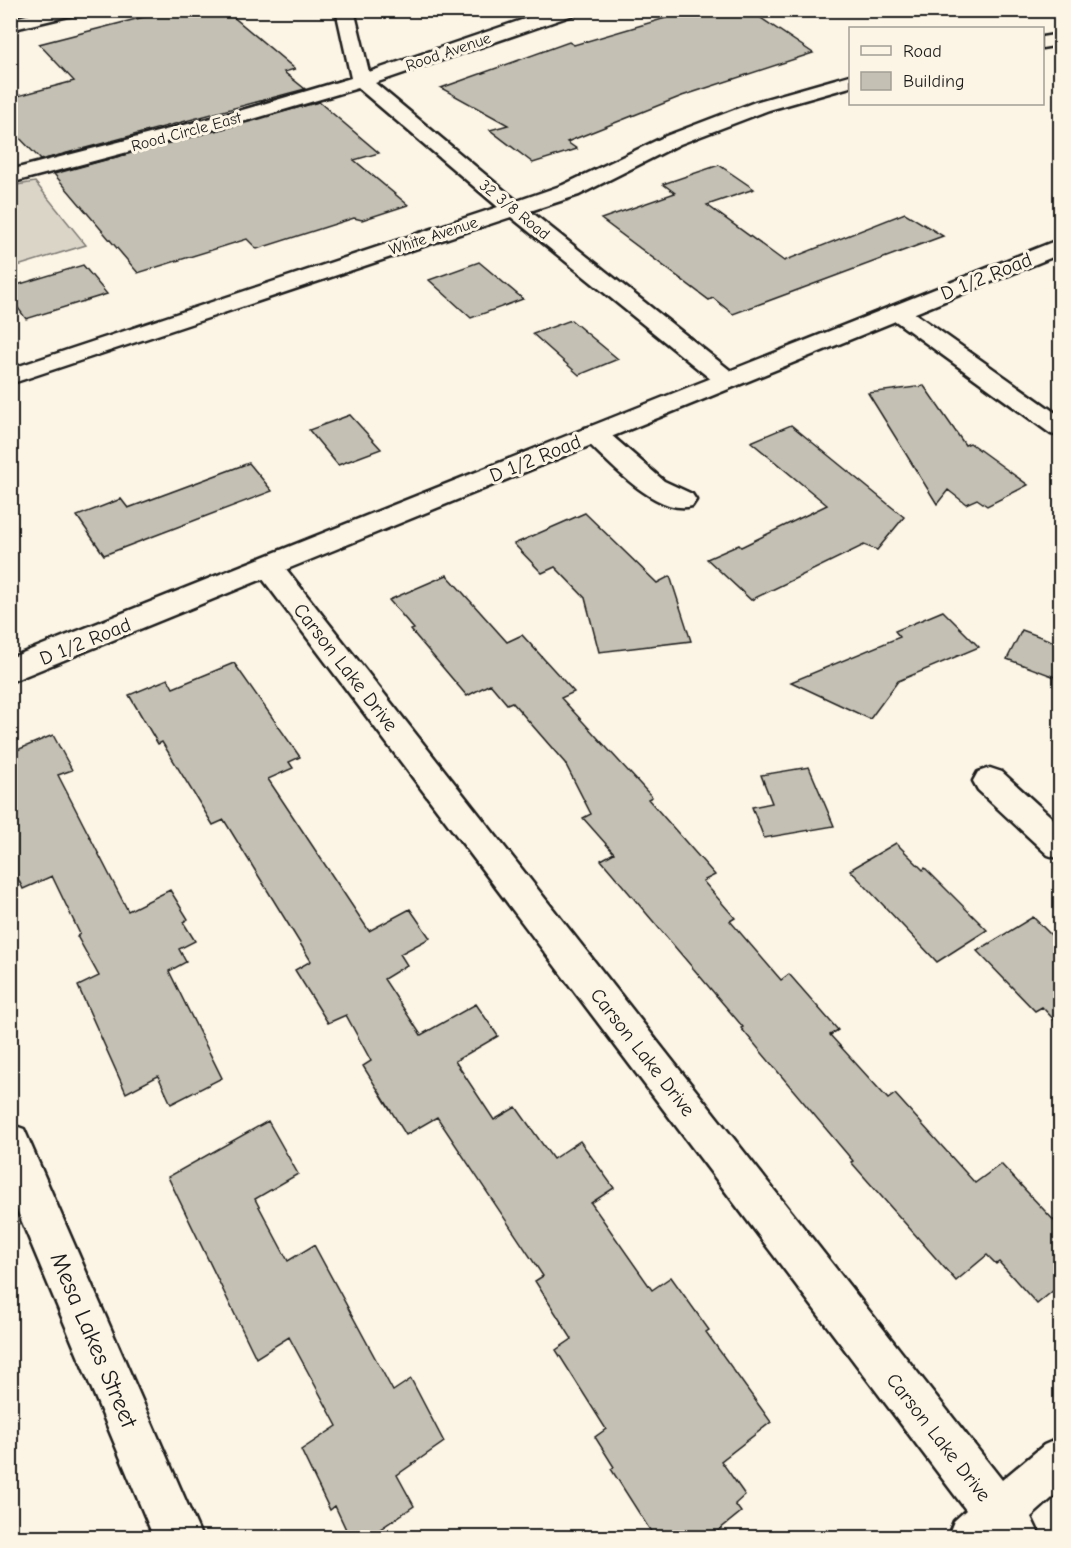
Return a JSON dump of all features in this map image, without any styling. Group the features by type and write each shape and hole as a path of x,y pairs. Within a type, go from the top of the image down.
{"street":[{"path":"10,26 71,10"},
{"path":"345,10 362,81"},
{"name":"Rood Avenue","path":"362,81 570,10"},
{"path":"1044,43 1060,40"},
{"name":"Rood Circle East","path":"10,177 246,115 362,81"},
{"name":"32 3/8 Road","path":"362,81 443,152 727,381"},
{"name":"White Avenue","path":"10,377 572,190 673,140 740,114 849,81"},
{"name":"D 1/2 Road","path":"10,671 1060,246"},
{"path":"898,312 1060,428"},
{"path":"594,434 654,487 682,500"},
{"name":"Carson Lake Drive","path":"269,567 995,1530"},
{"path":"990,782 1060,845"},
{"name":"Mesa Lakes Street","path":"10,1143 178,1538"},
{"path":"995,1530 1060,1461"}],"shaded area":[{"path":"35,182 86,245 11,268 11,186"}],"building":[{"path":"171,10 225,10 295,69 284,72 305,89 41,160 10,128 10,98 74,81 39,44"},
{"path":"693,10 749,10 813,53 682,96 567,142 577,149 533,163 490,130 508,125 441,88 569,42 574,45"},
{"path":"319,102 379,153 354,160 408,205 362,220 354,218 257,249 247,239 138,273 54,174"},
{"path":"719,165 754,189 707,205 784,261 905,213 943,236 733,314 713,298 709,300 601,219 675,193 663,184"},
{"path":"479,262 523,299 471,318 429,280"},
{"path":"83,265 107,294 26,319 10,297 10,287"},
{"path":"571,320 618,359 579,375 533,334"},
{"path":"924,386 965,445 970,443 1028,485 987,506 977,499 966,504 948,490 937,504 868,393"},
{"path":"350,415 381,449 338,465 309,430"},
{"path":"791,425 904,517 877,550 864,545 751,600 707,559 739,545 741,547 827,505 751,442"},
{"path":"249,463 272,491 104,555 77,516 121,499 128,508"},
{"path":"585,513 657,583 670,576 691,641 599,652 585,598 555,567 542,573 514,544"},
{"path":"447,575 507,642 522,635 574,692 561,698 652,797 648,799 715,875 703,881 735,918 730,921 781,980 789,974 838,1030 830,1035 888,1099 895,1094 975,1183 1001,1164 1060,1227 1060,1285 1037,1304 999,1262 996,1264 987,1255 956,1281 851,1162 853,1161 741,1028 743,1027 601,860 614,853 583,818 591,814 565,763 512,702 507,704 490,684 467,696 411,630 414,629 389,600"},
{"path":"943,611 979,647 898,681 870,719 791,682 900,637 895,631"},
{"path":"1022,630 1060,644 1060,679 1007,659"},
{"path":"234,663 300,757 289,762 293,768 268,779 369,931 410,909 430,938 400,954 407,965 384,979 421,1035 476,1004 498,1036 455,1061 494,1120 516,1107 553,1159 580,1141 614,1188 591,1203 652,1290 671,1277 709,1330 706,1332 771,1422 721,1461 745,1495 735,1504 741,1512 709,1538 655,1538 611,1469 614,1467 595,1437 606,1429 556,1350 572,1339 535,1281 543,1276 437,1117 406,1135 363,1066 371,1061 346,1015 328,1023 295,970 311,961 224,820 213,825 162,742 158,744 129,695 168,679 173,688"},
{"path":"53,735 72,770 58,775 128,911 170,890 188,919 183,922 195,941 179,949 186,962 169,971 222,1078 171,1104 158,1076 126,1093 78,986 99,976 77,936 80,934 52,876 23,889 10,862 10,753"},
{"path":"809,767 834,826 764,838 752,807 772,803 761,775"},
{"path":"896,843 923,870 925,868 987,930 937,962 850,870"},
{"path":"1033,917 1060,944 1060,1026 1042,1007 1035,1011 977,951"},
{"path":"268,1121 298,1174 255,1199 288,1261 314,1245 393,1391 411,1379 444,1442 397,1475 414,1506 367,1538 350,1538 335,1506 330,1510 301,1450 337,1426 289,1337 256,1358 168,1177"}]}
